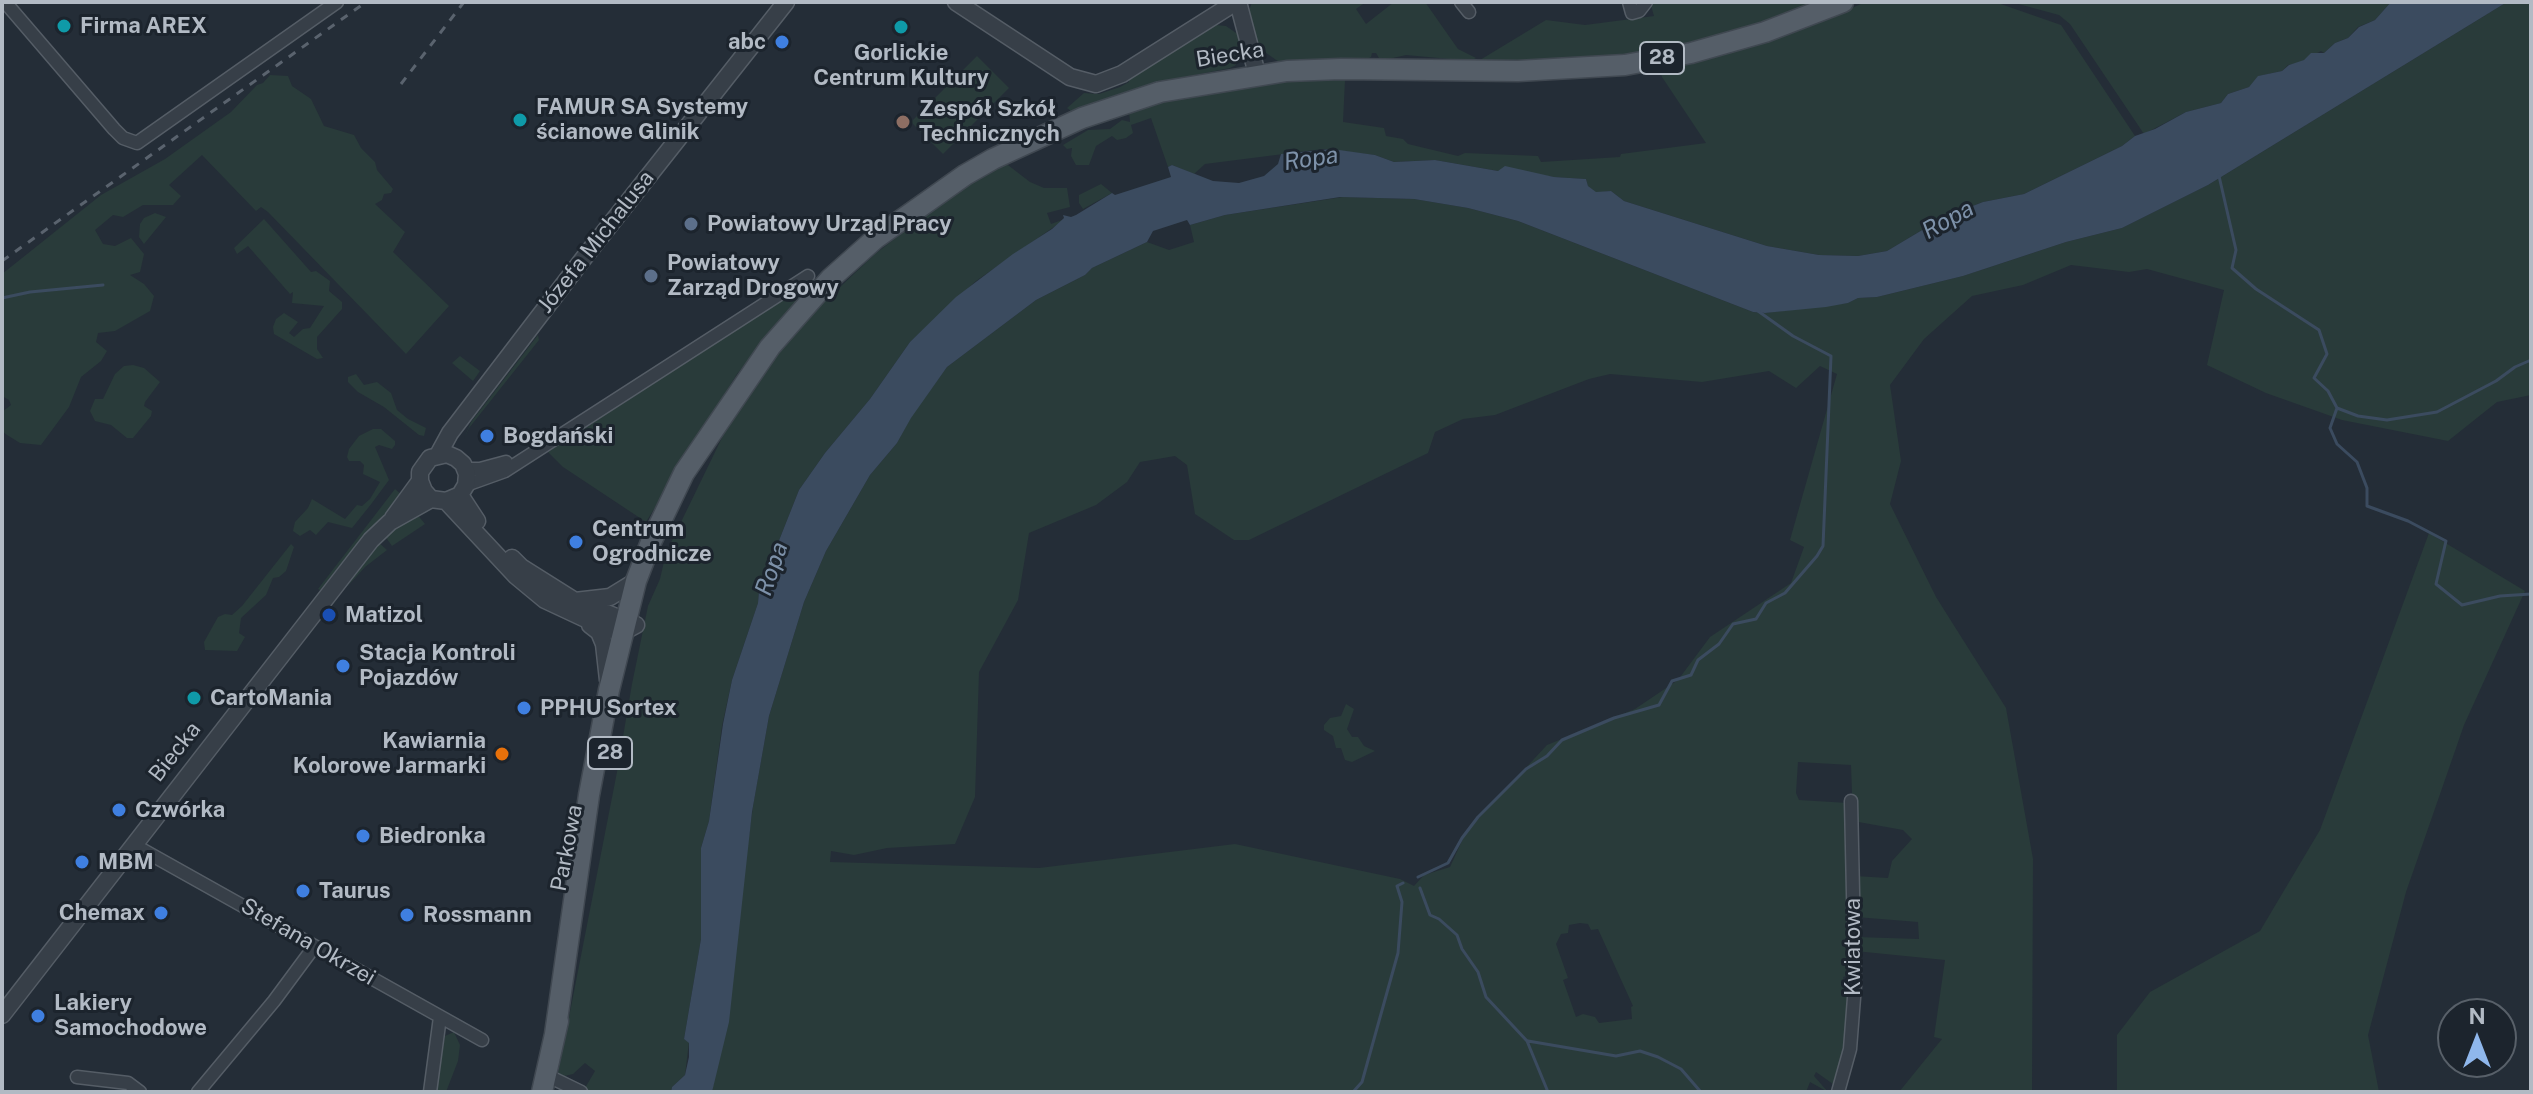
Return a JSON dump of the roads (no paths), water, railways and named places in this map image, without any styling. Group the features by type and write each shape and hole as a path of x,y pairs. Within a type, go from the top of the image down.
{"main road":[{"name":"Biecka","path":"628,626 636,581 684,473 728,404 770,347 830,279 876,238 965,175 1026,142 1112,107 1160,92 1257,74 1341,69 1518,71 1625,65 1691,53 1765,32 1843,2"},
{"name":"Biecka","path":"628,626 687,485 728,404"},
{"name":"28","path":"609,690 628,626"},
{"name":"Parkowa","path":"544,1084 628,626"},
{"name":"Parkowa","path":"555,1034 589,795 609,690"}],"street":[{"path":"5,2 114,129 123,138 137,143 337,2"},
{"name":"Józefa Michalusa","path":"438,455 450,433 648,174 786,2"},
{"path":"956,2 1070,77 1096,84 1122,74 1237,2 1257,74"},
{"path":"1629,2 1632,13 1639,11 1646,2"},
{"name":"Biecka","path":"390,522 454,484 505,471 808,276"},
{"name":"Józefa Michalusa","path":"454,484 459,434 469,408"},
{"name":"Biecka","path":"2,1015 324,598 371,540 390,522 420,481 424,464 438,455 454,484"},
{"path":"420,481 424,491 454,484"},
{"path":"454,484 468,509 488,534 521,567 575,601 628,626"},
{"path":"454,484 459,514 516,576 545,600 586,621 599,632 604,644 609,690"},
{"path":"575,601 599,601 636,581"},
{"path":"586,621 628,626"},
{"name":"Kwiatowa","path":"1838,1092 1850,1049 1855,985 1851,801"},
{"name":"Stefana Okrzei","path":"134,845 482,1040"},
{"path":"198,1092 274,1001 314,947"},
{"path":"430,1092 440,1017"},
{"path":"77,1077 128,1083 140,1092"},
{"path":"544,1084 581,1092"}],"water":[{"name":"Ropa","path":"2391,2 2507,2 2208,185 2122,228 2066,242 1963,276 1877,297 1858,298 1826,307 1753,312 1518,221 1414,199 1340,197 1225,215 1190,225 1187,220 1153,231 1147,242 1092,268 1085,275 1036,300 947,367 897,443 870,475 826,551 804,602 769,716 752,812 729,1022 712,1092 671,1092 672,1087 685,1075 689,1057 689,1043 684,1039 701,939 701,848 709,821 732,680 758,603 759,591 799,490 910,342 956,297 1052,229 1064,218 1063,215 1071,217 1112,193 1115,195 1171,177 1168,167 1172,165 1213,181 1239,183 1264,176 1278,164 1281,154 1332,149 1375,155 1394,162 1435,160 1498,171 1505,166 1554,177 1586,179 1588,186 1596,192 1611,191 1624,201 1767,246 1819,255 1858,256 1887,251 1944,217 1983,202 2024,194 2186,112 2221,103 2228,94 2249,87 2258,76 2282,71 2311,53 2324,53 2359,27 2375,20"}],"waterway":[{"path":"2219,176 2236,250 2232,268 2256,289 2319,330 2327,354 2314,378 2328,391 2337,408 2330,428 2337,444 2357,462 2367,488 2367,506 2408,521 2446,541 2436,584 2462,605 2500,596 2531,594"},
{"path":"2,298 103,285"},
{"path":"1418,877 1448,863 1478,817 1526,769 1547,756 1562,740 1614,718 1659,705 1672,681 1691,675 1698,660 1719,644 1733,624 1756,619 1766,603 1785,593 1817,556 1823,546 1831,356 1793,336 1758,311"},
{"path":"2337,408 2358,416 2387,420 2437,412 2531,360"},
{"path":"1353,1092 1362,1082 1398,953 1402,902 1397,886 1403,883"},
{"path":"1420,888 1430,915 1457,935 1462,949 1478,972 1486,997 1527,1041 1548,1092"},
{"path":"1528,1041 1616,1056 1640,1051 1681,1069 1700,1091"}],"railway":[{"path":"2,261 366,2"},
{"path":"401,84 464,2"}],"place":[{"name":"Firma AREX","path":"64,26"},
{"name":"Gorlickie Centrum Kultury","path":"901,27"},
{"name":"abc","path":"782,42"},
{"name":"FAMUR SA Systemy ścianowe Glinik","path":"520,120"},
{"name":"Zespół Szkół Technicznych","path":"903,122"},
{"name":"Powiatowy Urząd Pracy","path":"691,224"},
{"name":"Powiatowy Zarząd Drogowy","path":"651,276"},
{"name":"Bogdański","path":"487,436"},
{"name":"Centrum Ogrodnicze","path":"576,542"},
{"name":"Matizol","path":"329,615"},
{"name":"Stacja Kontroli Pojazdów","path":"343,666"},
{"name":"CartoMania","path":"194,698"},
{"name":"PPHU Sortex","path":"524,708"},
{"name":"Kawiarnia Kolorowe Jarmarki","path":"502,754"},
{"name":"Czwórka","path":"119,810"},
{"name":"Biedronka","path":"363,836"},
{"name":"MBM","path":"82,862"},
{"name":"Taurus","path":"303,891"},
{"name":"Chemax","path":"161,913"},
{"name":"Rossmann","path":"407,915"},
{"name":"Lakiery Samochodowe","path":"38,1016"}]}
